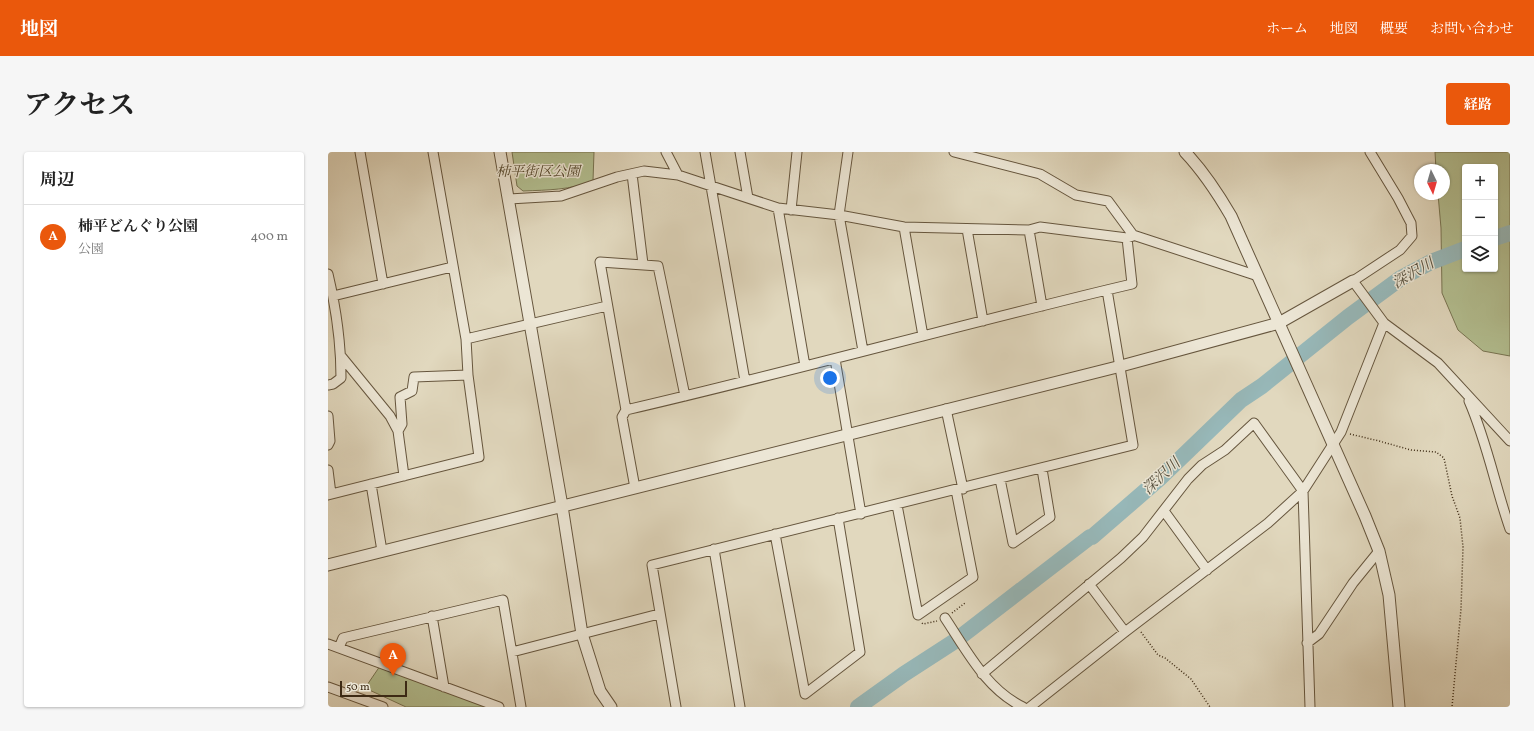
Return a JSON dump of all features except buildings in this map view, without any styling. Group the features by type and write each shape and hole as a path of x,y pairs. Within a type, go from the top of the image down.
{"street":[{"path":"360,152 383,284"},
{"path":"328,470 329,495 480,457 468,375 466,339 432,152"},
{"path":"500,152 562,506 582,634 600,691 611,707"},
{"path":"666,152 678,175"},
{"path":"705,152 745,381"},
{"path":"740,152 748,198"},
{"path":"791,210 797,152"},
{"path":"848,152 839,215 863,351"},
{"path":"626,410 1132,284 1130,237 1108,201 1076,195 1040,174 954,152"},
{"path":"1185,152 1198,166 1216,190 1231,216 1287,338 1379,551 1389,595 1399,707"},
{"path":"328,565 1120,366 1280,323 1353,281 1400,250 1412,236 1411,223 1398,198 1370,152"},
{"path":"509,199 561,196 617,177 644,171 678,175 778,208 839,215 904,227 1029,230 1040,227 1130,237 1258,276"},
{"path":"632,174 643,264"},
{"path":"778,208 805,366"},
{"path":"904,227 922,336"},
{"path":"967,229 983,320"},
{"path":"1029,230 1042,306"},
{"path":"635,488 622,417 626,410 600,262 658,266 685,396"},
{"path":"333,296 452,267"},
{"path":"328,274 333,296 341,356 341,378 333,384 328,385"},
{"path":"1353,281 1384,323 1438,363 1510,441"},
{"path":"676,707 659,614 652,565 1133,446 1107,290"},
{"path":"466,339 607,306"},
{"path":"1030,707 1125,632 1268,524 1303,491 1341,432 1384,323"},
{"path":"341,356 390,416 398,431 404,476"},
{"path":"834,359 861,514"},
{"path":"398,431 402,424 400,397 412,391 414,376 468,375"},
{"path":"1465,392 1479,424 1502,507 1510,529"},
{"path":"897,505 918,615 973,577 946,409"},
{"path":"328,416 330,441 328,446"},
{"path":"982,674 1121,558 1143,537 1188,479 1197,470 1225,450 1254,423 1303,491 1310,707"},
{"path":"1000,479 1013,544 1050,517 1042,468"},
{"path":"371,484 382,551"},
{"path":"1164,511 1207,570"},
{"path":"775,534 805,694 860,652 838,518"},
{"path":"714,549 740,707"},
{"path":"1307,643 1319,634 1353,583 1379,551"},
{"path":"1089,584 1125,632"},
{"path":"339,648 343,638 503,600 521,707"},
{"path":"512,652 659,614"},
{"path":"432,616 444,687"},
{"path":"945,618 982,674 996,688 1023,707"},
{"path":"328,644 499,707"},
{"path":"328,687 383,707"}],"path":[{"path":"1341,432 1411,450 1436,452 1444,458 1452,496 1460,518 1463,547 1461,609 1452,707"},
{"path":"1136,624 1158,655 1165,658 1191,679 1210,707"}],"green space":[{"name":"柿平街区公園","path":"512,152 594,152 593,181 567,188 523,191 517,186"},
{"path":"1435,152 1510,152 1510,356 1483,351 1458,330 1442,293 1441,228 1439,200 1450,200 1450,164 1436,164"},
{"path":"380,666 499,707 406,707 365,688"}],"waterway":[{"name":"深沢川","path":"1498,237 1510,233"},
{"name":"深沢川","path":"858,707 904,674 955,641 1090,537 1092,537 1159,479 1241,400 1262,386 1348,317 1401,278 1431,262 1462,250"}],"place":[{"name":"柿平どんぐり公園","path":"393,676"}]}
